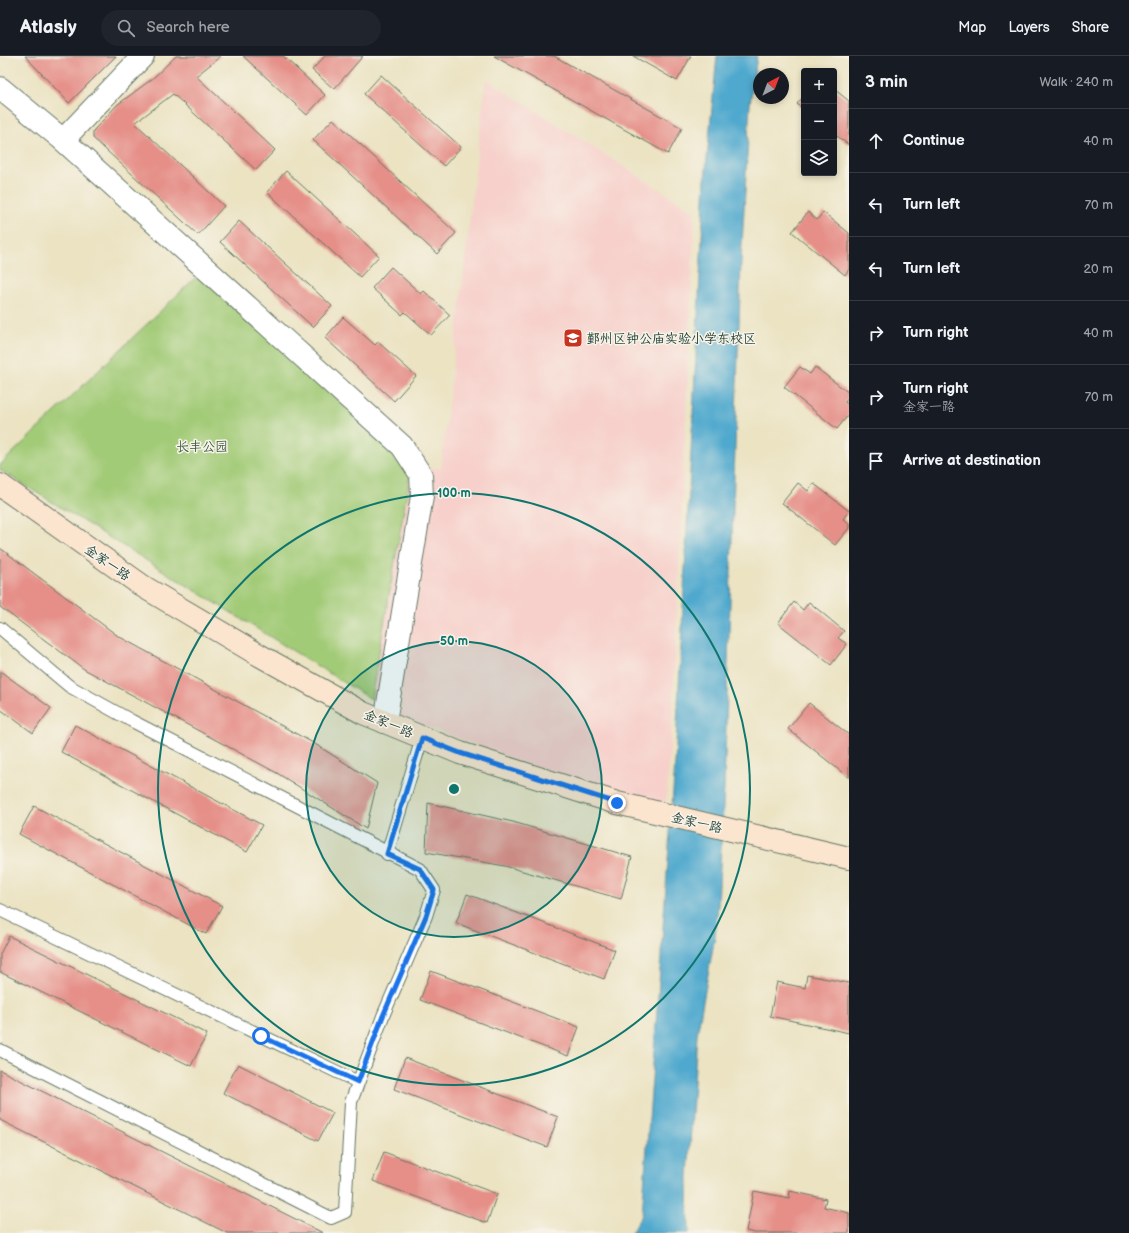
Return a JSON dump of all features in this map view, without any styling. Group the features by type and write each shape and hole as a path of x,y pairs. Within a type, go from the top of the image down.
{"street":[{"path":"63,140 143,56"},
{"path":"0,88 63,140 402,446 421,475 422,496 385,722"},
{"name":"金家一路","path":"0,485 144,587 259,655 363,713 460,753 617,803 849,858"}],"lane":[{"path":"0,628 69,686 132,721 387,854 420,869 434,890 426,916 383,1016 350,1102 345,1212 331,1218 0,1050"},
{"path":"387,854 422,738"},
{"path":"0,910 358,1082"}],"shaded area":[{"name":"鄞州区钟公庙实验小学东校区","path":"486,79 695,212 672,723 666,805 520,762 398,715 371,699 412,463 418,468 441,468"}],"green space":[{"name":"长丰公园","path":"198,275 412,463 371,699 0,470 0,465"}],"water":[{"path":"717,56 757,56 755,68 753,68 753,83 750,104 741,262 724,789 718,905 715,936 697,1035 688,1177 689,1233 631,1233 642,1215 675,764 705,179"}],"building":[{"path":"25,56 116,56 69,103"},
{"path":"176,56 221,56 196,76 275,150 256,170 173,94 135,123 224,206 198,235 93,138 93,131 117,105 152,79"},
{"path":"243,56 283,56 325,95 307,115"},
{"path":"325,56 363,56 334,89 312,70"},
{"path":"494,56 554,56 682,128 668,154"},
{"path":"633,56 691,56 677,81"},
{"path":"381,75 461,147 444,166 364,94"},
{"path":"837,91 849,101 849,145 837,136"},
{"path":"801,99 801,107 797,104"},
{"path":"333,119 456,233 437,254 313,140"},
{"path":"286,171 379,256 360,277 267,192"},
{"path":"808,212 817,220 823,212 849,233 849,269 845,275 792,232"},
{"path":"239,221 332,306 313,327 220,242"},
{"path":"391,267 421,294 424,291 450,315 431,335 405,312 402,315 372,288"},
{"path":"343,317 375,345 378,342 416,376 394,401 325,338"},
{"path":"800,367 810,374 815,367 849,393 849,397 845,402 849,405 849,414 837,429 784,387"},
{"path":"798,483 808,491 813,483 849,511 843,519 849,523 849,528 835,545 782,503"},
{"path":"0,548 118,636 315,744 377,783 366,829 277,773 84,669 0,607"},
{"path":"794,602 803,610 809,602 844,631 838,638 847,644 831,665 778,623"},
{"path":"0,671 51,708 33,733 0,709"},
{"path":"809,703 849,735 849,778 788,729"},
{"path":"75,725 262,825 247,852 61,752"},
{"path":"428,803 513,822 632,857 621,899 505,866 426,852"},
{"path":"34,806 222,906 206,934 19,834"},
{"path":"467,894 615,950 604,979 456,923"},
{"path":"9,936 207,1034 191,1066 0,972 0,954"},
{"path":"431,971 579,1027 568,1056 420,1000"},
{"path":"807,975 849,983 849,1033 770,1016 777,982 805,988"},
{"path":"405,1058 558,1117 547,1147 394,1089"},
{"path":"238,1064 333,1113 318,1141 223,1093"},
{"path":"0,1070 323,1233 227,1233 0,1120"},
{"path":"384,1152 497,1194 487,1223 373,1181"},
{"path":"754,1191 789,1198 790,1191 826,1199 824,1207 849,1213 849,1233 755,1233 746,1231"}],"place":[{"name":"鄞州区钟公庙实验小学东校区","path":"573,338"}],"route":[{"path":"261,1036 358,1082 383,1016 426,916 434,890 420,869 387,854 422,738 460,753 617,803"}]}
